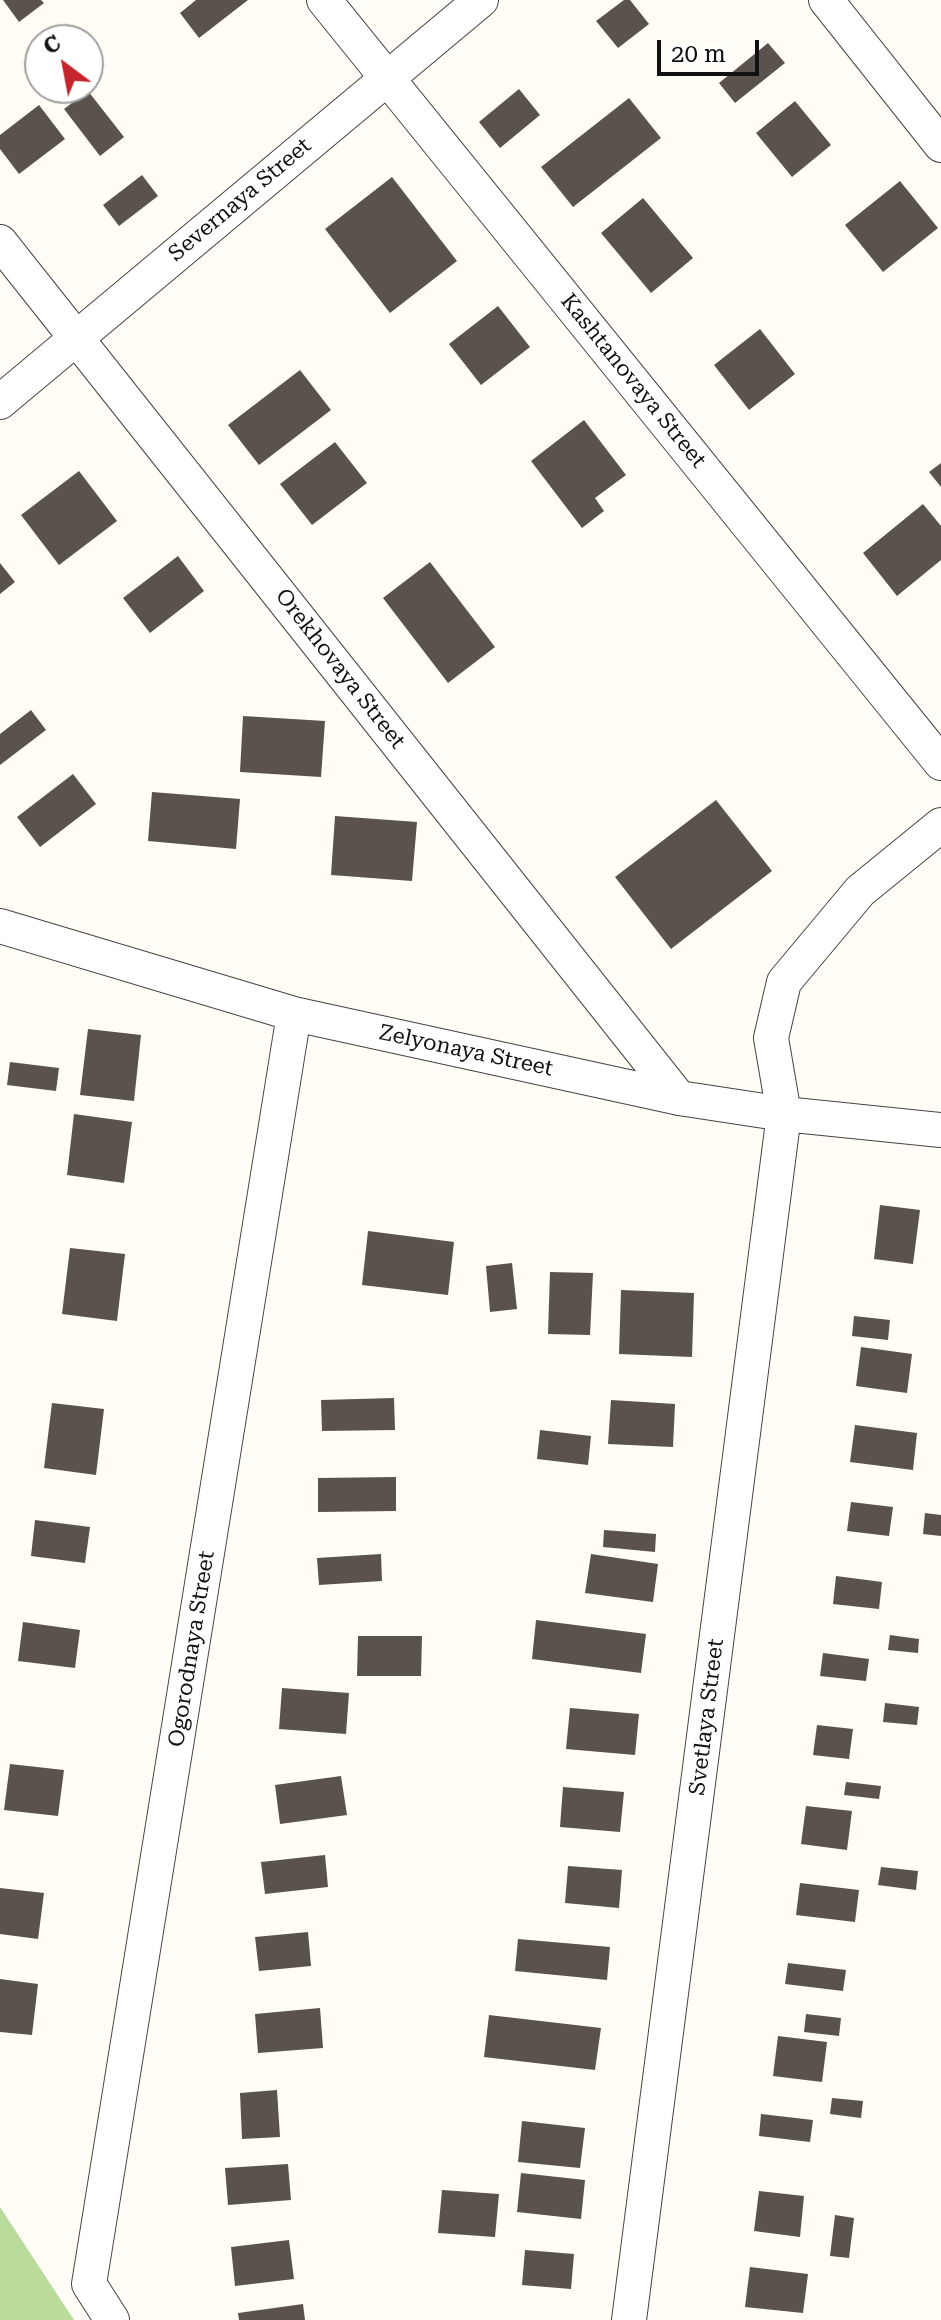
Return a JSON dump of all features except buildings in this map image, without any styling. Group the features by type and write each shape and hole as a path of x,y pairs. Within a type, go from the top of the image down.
{"street":[{"name":"Kashtanovaya Street","path":"324,0 941,763"},
{"name":"Severnaya Street","path":"0,402 481,0"},
{"path":"826,0 941,145"},
{"name":"Orekhovaya Street","path":"0,242 679,1098"},
{"name":"Svetlaya Street","path":"629,2320 784,1114 771,1038 784,982 860,891 941,825"},
{"name":"Zelyonaya Street","path":"0,926 294,1014 679,1098 784,1114 941,1130"},
{"name":"Ogorodnaya Street","path":"112,2320 89,2284 294,1014"}],"green space":[{"path":"0,2207 74,2320 0,2320"}]}
